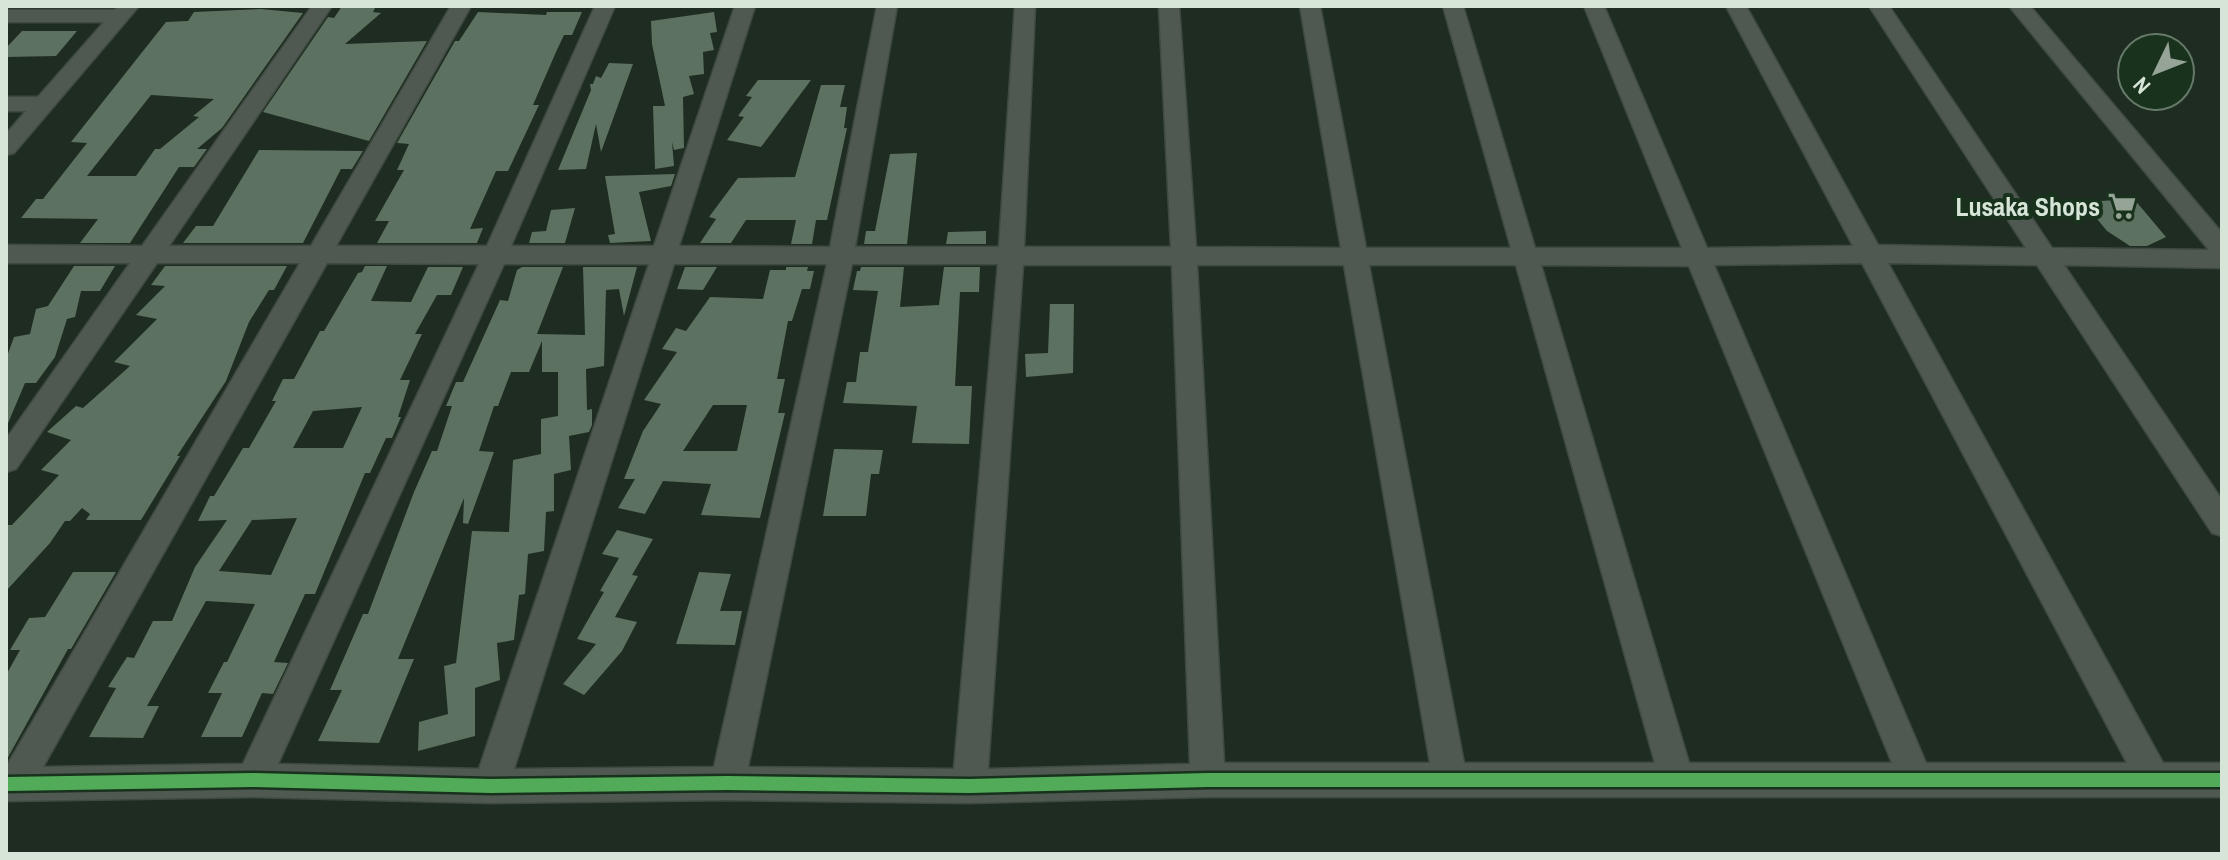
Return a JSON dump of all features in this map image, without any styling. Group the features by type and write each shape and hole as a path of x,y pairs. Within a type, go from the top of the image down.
{"street":[{"path":"6,461 322,6"},
{"path":"10,784 461,6"},
{"path":"253,780 495,255 605,6"},
{"path":"491,786 745,6"},
{"path":"727,783 841,255 887,6"},
{"path":"970,786 1011,254 1025,6"},
{"path":"1169,6 1184,255 1208,780"},
{"path":"1310,6 1450,780"},
{"path":"1453,6 1677,780"},
{"path":"1594,6 1916,781"},
{"path":"1736,6 2153,779"},
{"path":"1879,6 2222,524"},
{"path":"2019,6 2222,249"},
{"path":"6,16 125,11"},
{"path":"6,148 125,11"},
{"path":"6,104 44,104"},
{"path":"6,254 1697,257 1869,254 2049,259 2222,259"},
{"path":"10,784 253,780 491,786 727,783 970,786 1208,780 2222,780"}],"building":[{"path":"342,6 376,6 373,12 381,13 345,44 427,41 369,141 263,112 328,17 334,18"},
{"path":"261,9 303,13 222,128 197,149 207,149 194,167 179,167 130,243 80,243 98,219 21,218 36,199 43,199 87,143 71,142 166,22 188,21 194,12","holes":["151,95 214,99 193,116 199,117 160,149 155,149 136,176 87,176"]},
{"path":"478,12 546,15 547,12 582,12 572,35 564,35 556,52 533,105 539,105 508,171 496,171 470,229 483,228 477,243 377,243 389,221 375,221 404,170 397,170 409,144 397,143 455,41 459,41"},
{"path":"714,12 717,32 710,33 714,50 703,52 704,74 689,76 694,94 683,97 684,148 674,150 672,142 674,166 655,169 653,106 665,106 652,44 651,21"},
{"path":"22,31 77,31 56,56 6,57 6,48"},
{"path":"609,63 633,64 601,152 596,124 586,169 558,170 591,90 590,84 596,76 601,78"},
{"path":"758,80 811,80 761,147 727,140 744,117 738,116 752,97 746,96"},
{"path":"821,85 845,85 840,107 847,107 844,128 847,128 827,220 816,220 812,244 791,244 796,220 746,220 731,243 700,243 716,219 709,217 738,178 795,177"},
{"path":"259,150 363,151 352,169 341,169 303,243 183,243 196,226 213,226"},
{"path":"917,153 907,244 864,244 866,231 875,231 890,154"},
{"path":"675,174 671,186 639,192 651,241 610,243 608,235 615,234 605,176"},
{"path":"2134,199 2166,237 2147,246 2130,246 2107,231 2083,202"},
{"path":"575,208 565,243 529,243 532,232 546,231 551,210"},
{"path":"986,231 986,244 946,244 948,232"},
{"path":"74,266 115,266 100,291 81,291 75,317 67,319 55,357 36,383 25,383 6,428 6,359 14,337 30,334 36,309 48,306"},
{"path":"165,266 287,266 274,290 269,290 249,322 226,381 177,456 180,456 141,520 86,520 90,514 82,508 70,521 65,521 50,543 6,591 6,525 12,525 59,475 41,470 71,440 47,432 76,406 83,408 130,366 114,362 157,319 136,315 165,286 151,285"},
{"path":"365,266 387,266 371,301 411,302 428,267 463,267 451,295 437,295 415,334 422,334 400,380 410,380 398,417 401,417 392,438 386,438 370,473 365,473 315,594 305,594 274,662 288,663 273,694 262,693 242,737 201,737 222,693 208,693 255,604 206,601 147,706 159,706 143,738 89,737 116,688 108,687 127,657 134,658 153,621 172,621 195,567 227,520 198,521 210,496 214,496 243,448 249,448 276,401 272,401 283,379 294,379 320,331 324,331 358,273","holes":["362,407 343,448 293,448 313,411","297,518 271,575 219,571 252,520"]},
{"path":"522,267 563,267 537,334 585,335 583,267 637,267 624,316 619,289 606,290 604,366 586,369 587,410 592,409 592,425 589,432 569,436 571,470 554,474 554,511 546,512 544,551 528,554 525,594 519,595 514,640 497,643 500,680 475,688 475,736 418,751 419,722 448,714 444,666 456,663 472,531 509,532 513,460 541,454 541,419 558,416 558,372 542,372 542,341 529,372 511,372 498,406 494,406 479,451 494,452 468,524 463,523 464,498 398,659 414,659 379,743 318,741 342,690 330,690 363,614 368,614 432,451 437,451 452,406 446,406 456,382 463,382 500,300 508,301 517,270"},
{"path":"685,267 717,267 703,290 677,289"},
{"path":"786,267 808,267 807,271 814,271 810,289 802,289 792,321 788,321 777,379 785,379 778,413 785,413 760,518 701,515 711,484 663,481 645,514 618,508 635,479 624,479 643,431 661,404 644,400 677,352 662,349 676,328 686,331 710,297 763,299 770,270 786,270","holes":["713,405 747,405 737,451 683,451"]},
{"path":"861,267 904,267 900,307 939,305 944,267 980,267 979,292 960,292 955,386 972,386 969,444 912,443 917,406 843,403 847,382 856,382 860,352 868,352 878,291 853,290 857,271"},
{"path":"1050,304 1074,304 1073,373 1026,377 1025,354 1048,353"},
{"path":"834,449 883,450 879,474 871,474 866,516 823,516"},
{"path":"617,530 653,539 632,575 638,576 615,617 637,622 622,651 584,695 563,684 596,644 577,639 619,558 602,554"},
{"path":"73,572 116,572 71,649 68,649 6,761 6,675 20,650 10,650 29,618 45,617"},
{"path":"699,572 731,574 720,611 742,611 735,645 676,644"}],"cycle path":[{"path":"6,784 253,780 491,786 727,783 970,786 1208,780 2222,780"}],"place":[{"name":"Lusaka Shops","path":"2122,206"}]}
